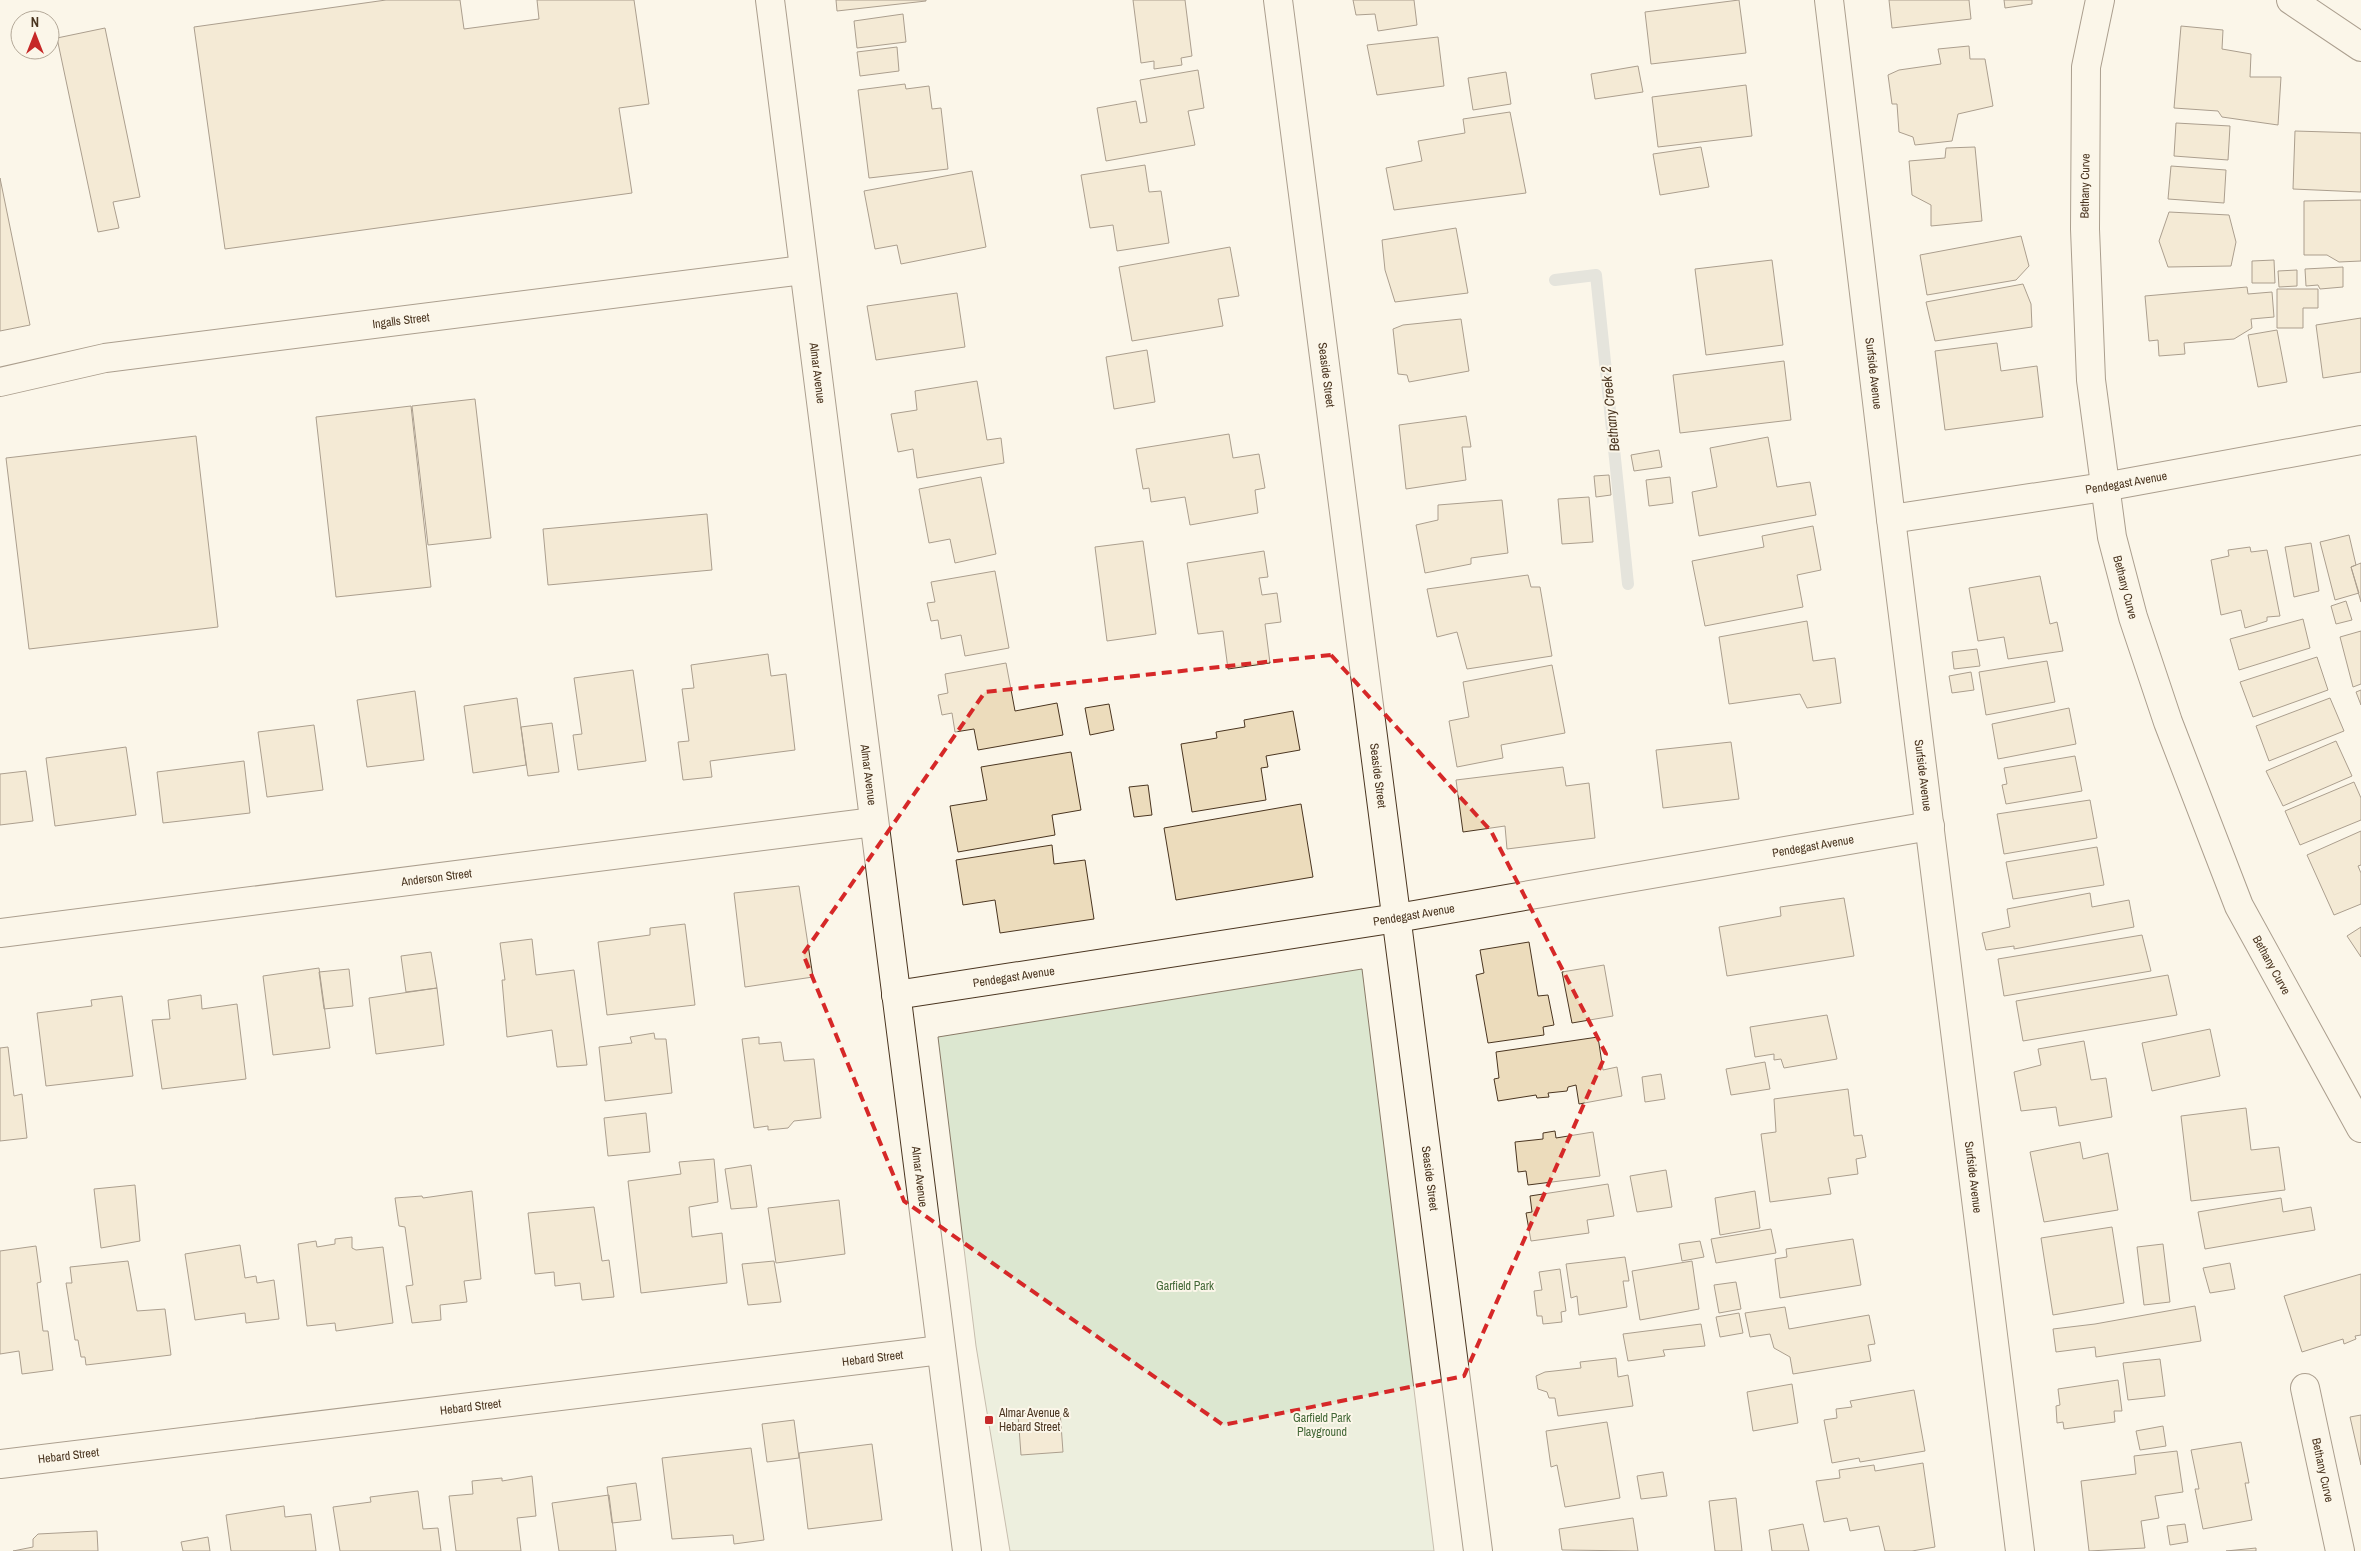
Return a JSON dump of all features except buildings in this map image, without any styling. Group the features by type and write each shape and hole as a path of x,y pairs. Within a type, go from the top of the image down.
{"street":[{"name":"Almar Avenue","path":"770,0 967,1551"},
{"name":"Seaside Street","path":"1278,0 1478,1551"},
{"name":"Surfside Avenue","path":"1829,0 1891,519 2020,1551"},
{"name":"Bethany Curve","path":"2100,0 2086,66 2085,229 2091,380 2112,536 2133,617 2168,722 2239,906 2361,1128"},
{"path":"2291,0 2361,46"},
{"name":"Ingalls Street","path":"0,382 105,358 803,270"},
{"name":"Pendegast Avenue","path":"1891,519 2104,487 2361,440"},
{"name":"Anderson Street","path":"0,933 874,822"},
{"name":"Pendegast Avenue","path":"896,995 1397,918 1930,826"},
{"name":"Hebard Street","path":"0,1464 941,1350"},
{"name":"Bethany Curve","path":"2305,1388 2340,1551"}],"highlighted area":[{"path":"1331,655 1491,831 1606,1054 1464,1376 1223,1425 904,1201 803,954 985,692"}],"green space":[{"name":"Garfield Park","path":"1362,969 1434,1551 1010,1551 976,1346 938,1037"}],"waterway":[{"name":"Bethany Creek 2","path":"1555,280 1596,275 1628,584"}],"place":[{"name":"Almar Avenue & Hebard Street","path":"989,1420"}],"park label":[{"name":"Garfield Park Playground","path":"1322,1425"}]}
